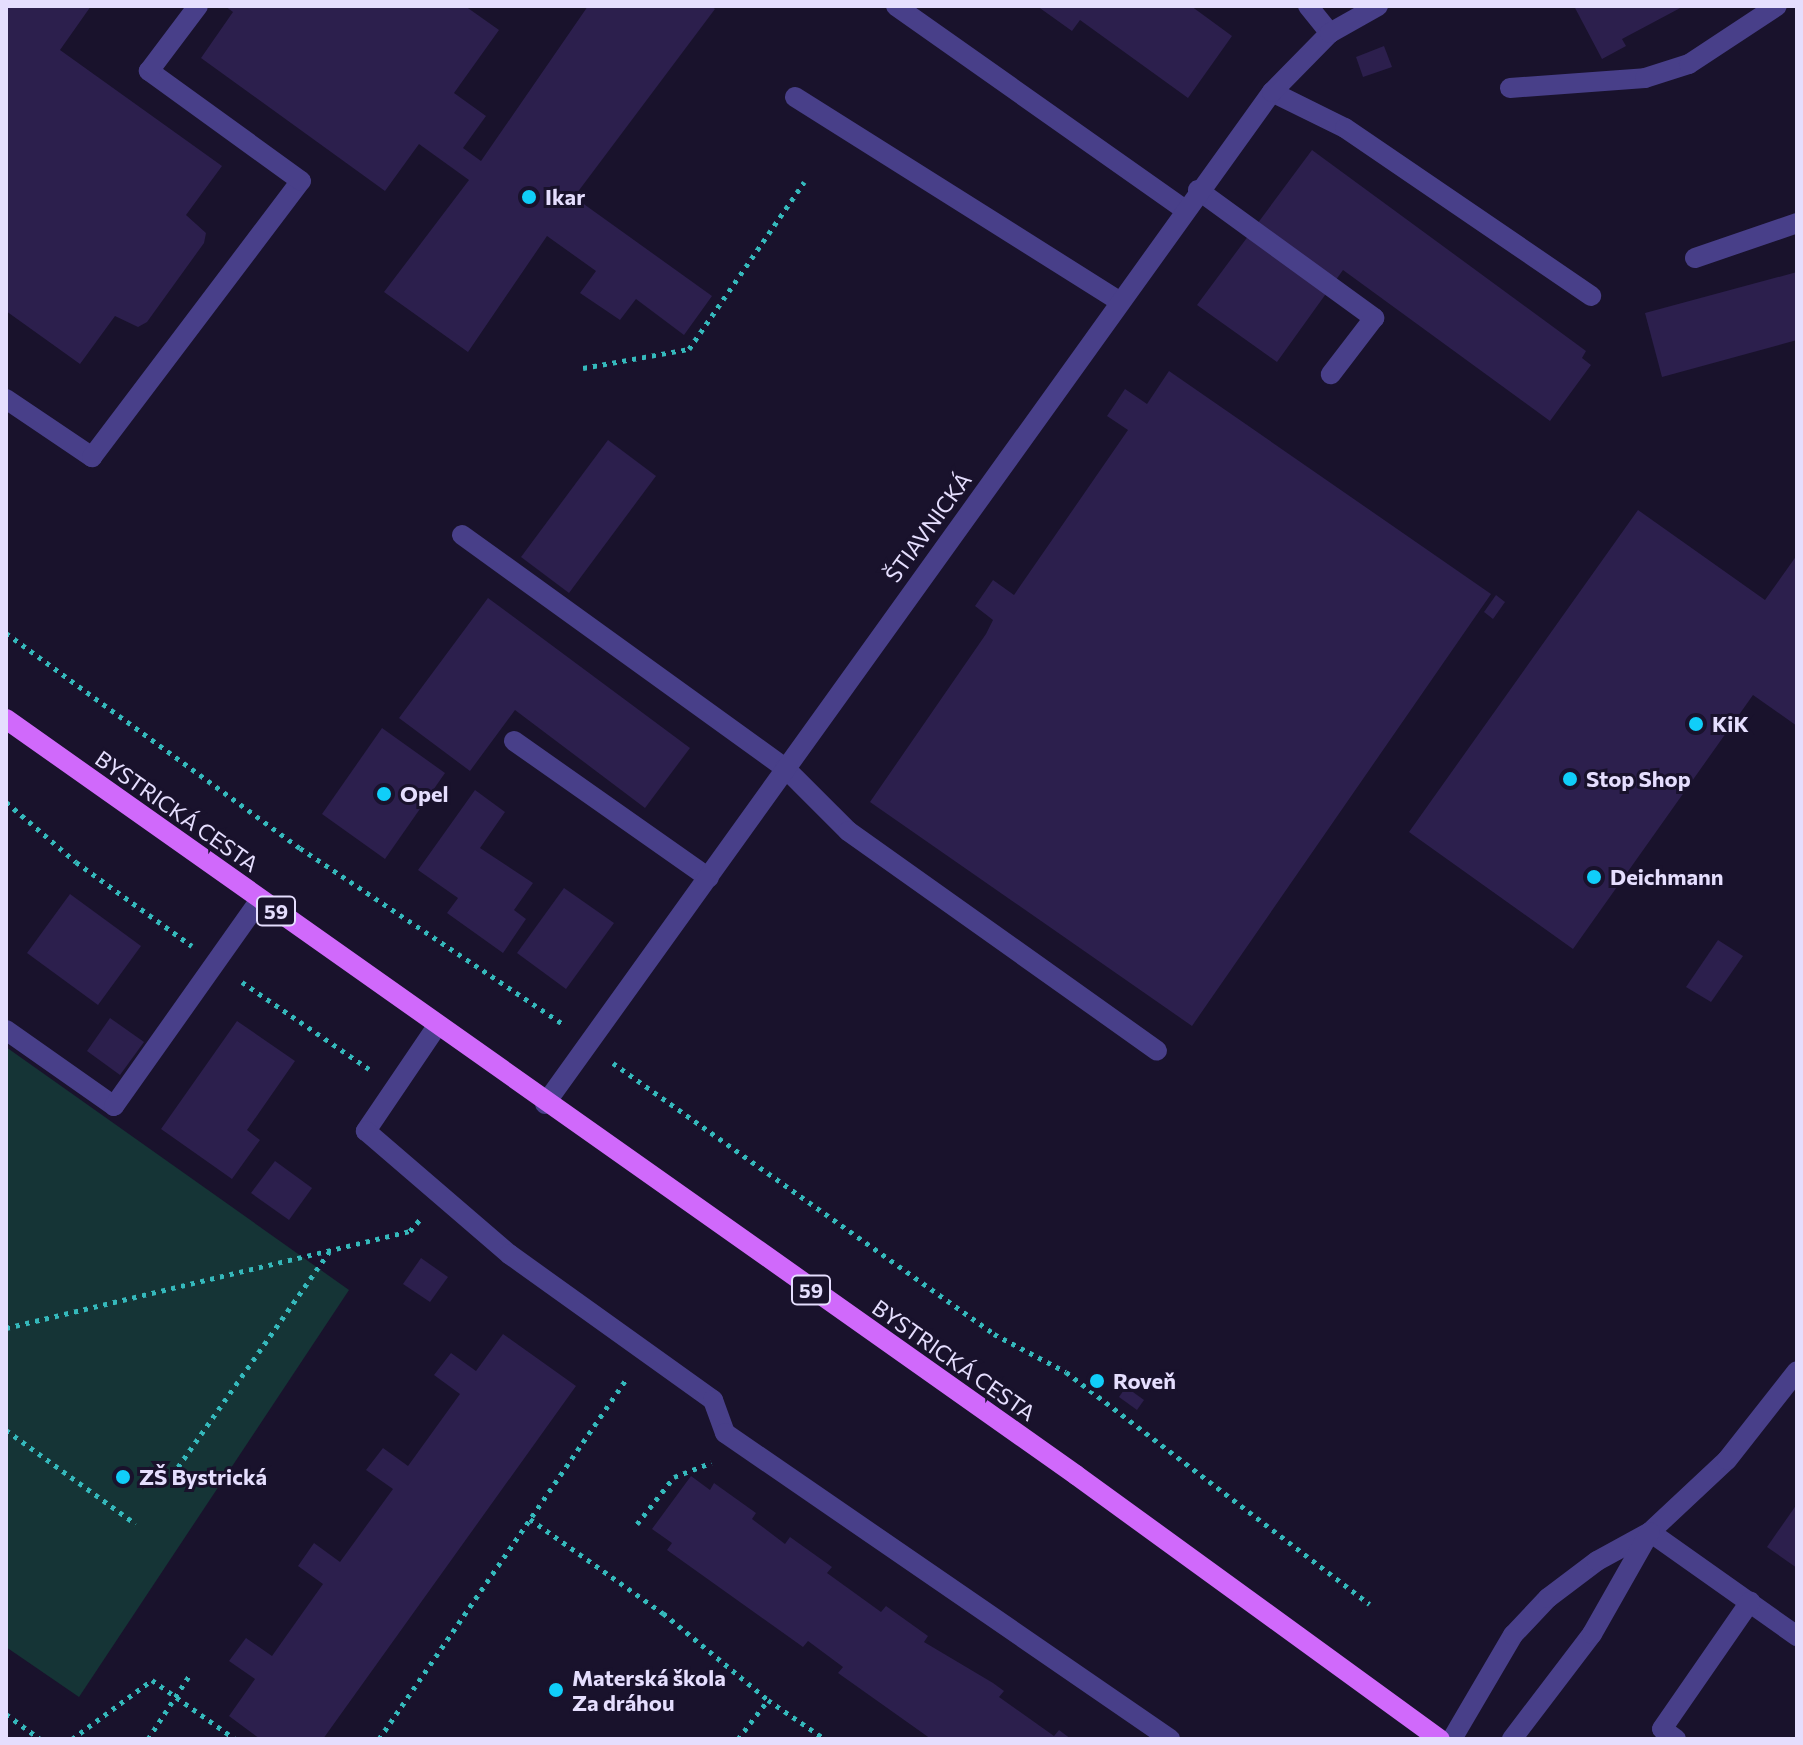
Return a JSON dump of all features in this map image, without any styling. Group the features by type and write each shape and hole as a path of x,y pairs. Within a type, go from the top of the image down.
{"main road":[{"name":"BYSTRICKÁ CESTA","path":"6,719 545,1104 1076,1475 1440,1739"}],"street":[{"path":"6,399 92,457 301,181 149,71 198,6"},
{"path":"896,6 1184,209"},
{"path":"1308,6 1330,33"},
{"name":"ŠTIAVNICKÁ","path":"545,1104 1184,209 1272,92 1330,33 1378,6"},
{"path":"1510,88 1645,78 1689,64 1777,6"},
{"path":"1272,92 1345,128 1591,296"},
{"path":"795,97 1120,302"},
{"path":"1198,190 1374,318 1331,374"},
{"path":"1695,258 1797,223"},
{"path":"462,535 785,768 848,831 1157,1051"},
{"path":"514,741 709,878"},
{"path":"6,1030 114,1106 260,900"},
{"path":"437,1026 366,1131 509,1254 713,1400 725,1433 1170,1739"},
{"path":"1452,1739 1513,1635 1548,1598 1597,1561 1650,1532 1727,1460 1797,1371"},
{"path":"1650,1532 1797,1636"},
{"path":"1512,1739 1592,1634 1650,1532"},
{"path":"1676,1739 1662,1729 1750,1602"}],"path":[{"path":"583,368 689,349 804,182"},
{"path":"6,633 300,848 590,1045 994,1334 1066,1372 1369,1604"},
{"path":"6,1328 410,1231 440,1195"},
{"path":"178,1467 330,1250"},
{"path":"379,1739 644,1353"},
{"path":"6,1430 136,1524"},
{"path":"637,1524 674,1477 721,1460 766,1461"},
{"path":"530,1519 663,1613 768,1700 825,1739"},
{"path":"148,1739 189,1676"},
{"path":"72,1739 152,1680 235,1739"},
{"path":"738,1739 768,1700"},
{"path":"6,1714 40,1739"}],"green space":[{"name":"ZŠ Bystrická","path":"6,1047 349,1290 79,1697 6,1647"}],"building":[{"path":"6,6 91,6 60,50 222,166 186,215 206,233 204,243 147,322 138,327 115,316 80,364 6,311"},
{"path":"225,6 465,6 499,30 454,93 486,116 463,148 481,161 588,6 711,6 715,9 574,197 712,296 684,335 636,299 620,320 580,293 596,271 547,236 468,352 384,292 469,180 419,144 385,191 201,58 233,12"},
{"path":"1037,6 1191,6 1232,36 1188,98 1080,20 1072,31"},
{"path":"1574,6 1684,6 1622,39 1626,46 1602,59"},
{"path":"1384,46 1392,67 1363,77 1356,57"},
{"path":"1312,150 1586,351 1582,358 1591,365 1550,421 1343,270 1277,362 1197,305"},
{"path":"1797,272 1797,340 1662,377 1645,313"},
{"path":"1169,371 1491,594 1192,1026 870,802 986,634 993,620 975,606 993,580 1014,595 1128,430 1107,416 1125,389 1147,404"},
{"path":"608,440 656,476 569,593 521,557"},
{"name":"Stop Shop","path":"1638,510 1765,600 1797,555 1797,726 1753,695 1573,949 1409,832"},
{"path":"1496,595 1505,602 1493,619 1484,612"},
{"path":"488,598 690,748 645,808 515,710 470,771 399,718"},
{"name":"Opel","path":"382,728 445,773 385,859 322,814"},
{"path":"475,790 505,812 480,848 533,883 514,910 526,919 503,953 447,913 458,898 418,870"},
{"path":"564,888 614,923 566,989 517,953"},
{"path":"70,894 141,946 98,1005 27,953"},
{"path":"1718,940 1743,956 1711,1002 1686,987"},
{"path":"110,1018 144,1042 120,1075 87,1051"},
{"path":"237,1021 295,1061 247,1130 260,1140 232,1179 161,1129"},
{"path":"275,1161 312,1188 289,1220 251,1193"},
{"path":"421,1258 448,1277 430,1302 403,1284"},
{"path":"503,1334 576,1386 323,1739 260,1739 229,1716 255,1679 229,1661 246,1638 272,1656 323,1584 298,1566 314,1543 340,1562 393,1489 366,1470 383,1448 408,1466 460,1394 434,1375 451,1353 476,1371"},
{"path":"1126,1387 1144,1400 1137,1410 1119,1397"},
{"path":"691,1476 710,1490 714,1483 756,1513 752,1519 785,1544 790,1537 832,1567 827,1573 881,1612 886,1606 928,1636 924,1642 1004,1691 999,1697 1054,1736 1059,1730 1071,1739 931,1739 838,1673 843,1667 808,1641 803,1647 667,1550 672,1543 652,1529"},
{"path":"1797,1504 1797,1568 1767,1547"}],"place":[{"name":"Ikar","path":"529,197"},
{"name":"KiK","path":"1696,724"},
{"name":"Stop Shop","path":"1570,779"},
{"name":"Opel","path":"384,794"},
{"name":"Deichmann","path":"1594,877"},
{"name":"Roveň","path":"1097,1381"},
{"name":"ZŠ Bystrická","path":"123,1477"},
{"name":"Materská škola Za dráhou","path":"556,1690"}]}
